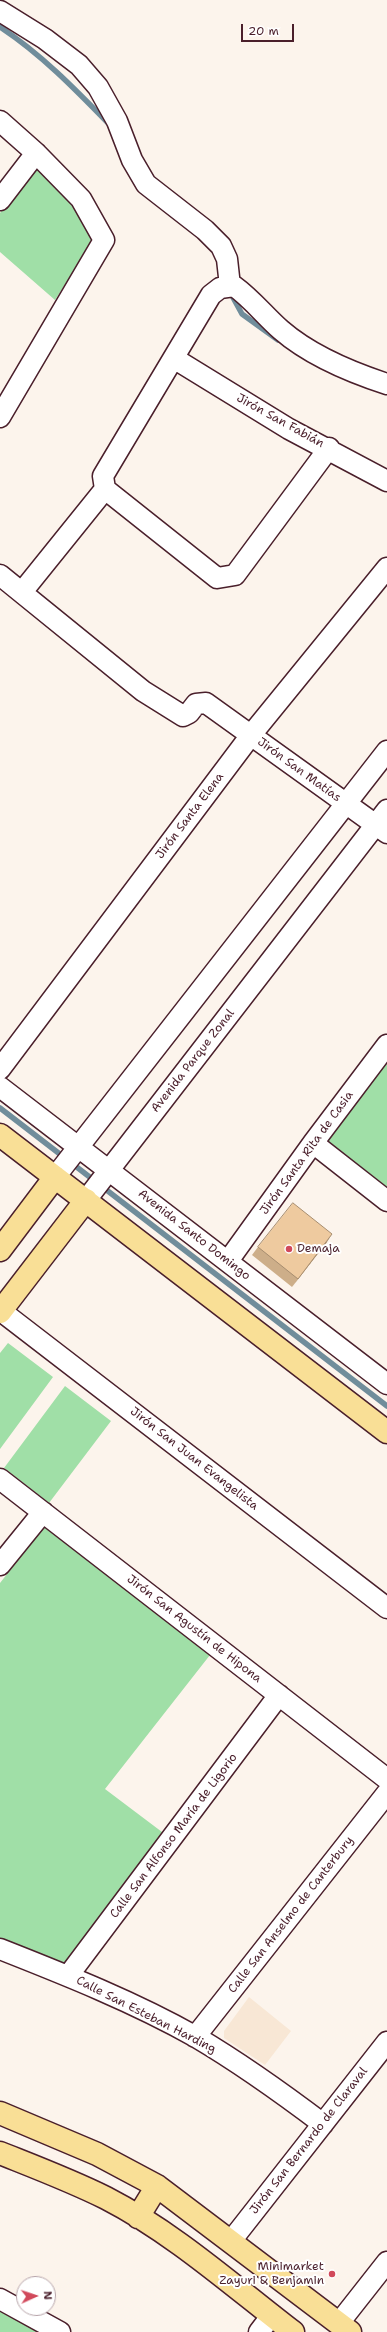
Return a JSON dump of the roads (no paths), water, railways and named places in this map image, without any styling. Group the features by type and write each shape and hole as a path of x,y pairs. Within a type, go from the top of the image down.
{"main road":[{"path":"0,1135 387,1432"},
{"path":"0,1250 55,1177"},
{"name":"Avenida Parque Zonal","path":"0,1312 86,1200"},
{"path":"0,2114 97,2154 157,2186 345,2328"},
{"path":"0,2153 107,2198 186,2249 265,2324 293,2332"},
{"path":"138,2217 157,2186"}],"street":[{"path":"0,11 45,39 79,65 98,87 117,121 132,160 146,184 205,230 221,246 226,259 230,286"},
{"path":"0,120 36,153 80,199 104,240 0,416"},
{"path":"0,200 36,153"},
{"path":"329,448 235,575 226,578 217,578 105,489 103,476 211,295 220,288 234,286 244,293 280,329 308,350 347,369 387,384"},
{"name":"Jirón San Fabián","path":"174,359 290,429 329,448 387,481"},
{"path":"0,575 22,592 105,489"},
{"name":"Jirón Santa Elena","path":"0,1069 251,735 387,568"},
{"name":"Jirón San Matías","path":"22,592 143,691 169,708 186,716 196,704 206,703 345,803 383,823"},
{"path":"55,1177 387,751"},
{"name":"Avenida Parque Zonal","path":"86,1200 383,823"},
{"name":"Jirón Santa Rita de Casia","path":"228,1261 313,1143 387,1045"},
{"name":"Avenida Santo Domingo","path":"0,1087 387,1384"},
{"path":"313,1143 387,1201"},
{"name":"Jirón San Juan Evangelista","path":"0,1312 387,1608"},
{"name":"Jirón San Agustín de Hipona","path":"0,1479 387,1779"},
{"path":"0,1565 43,1512"},
{"name":"Calle San Alfonso María de Ligorio","path":"68,1976 279,1695"},
{"name":"Calle San Anselmo de Canterbury","path":"195,2037 387,1793"},
{"name":"Calle San Esteban Harding","path":"0,1949 68,1976 195,2037 267,2081 323,2124"},
{"name":"Jirón San Bernardo de Claraval","path":"231,2241 387,2042"},
{"path":"345,2328 387,2262"},
{"path":"0,2299 60,2332"}],"waterway":[{"path":"0,27 44,60 109,124"},
{"path":"230,292 242,314 278,340"},
{"path":"0,1108 387,1406"}],"place":[{"name":"Demaja","path":"289,1249"},
{"name":"Minimarket Zayuri & Benjamin","path":"332,2274"}]}
